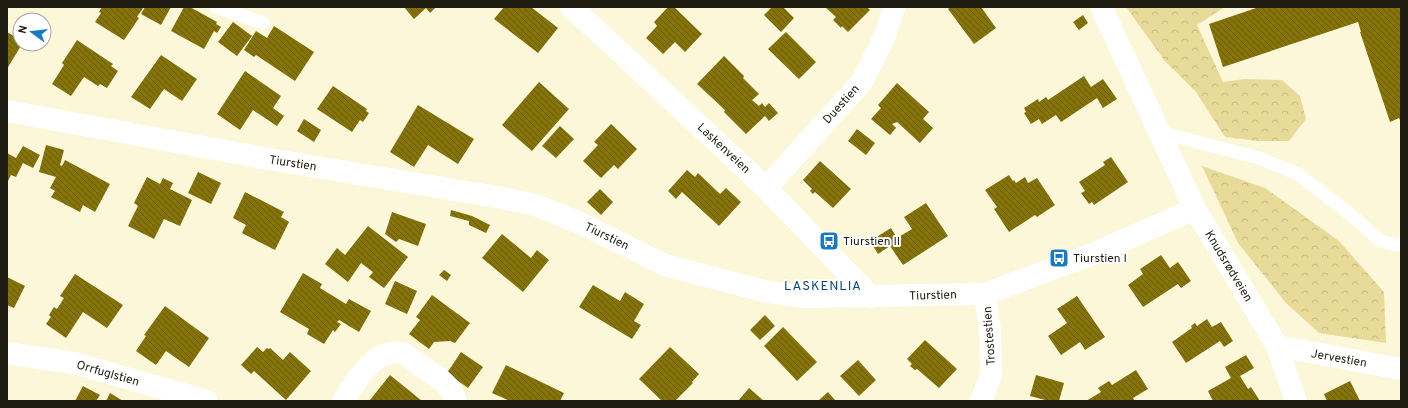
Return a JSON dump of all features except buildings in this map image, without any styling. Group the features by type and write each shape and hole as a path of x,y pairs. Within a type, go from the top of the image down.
{"street":[{"name":"Laskenveien","path":"571,7 618,48 766,188 871,297"},
{"name":"Duestien","path":"766,188 862,82 885,36 894,7"},
{"name":"Knudsrødveien","path":"1102,7 1195,209 1278,346 1296,401"},
{"name":"Tiurstien","path":"7,111 269,159 497,197 536,205 582,224 665,265 764,291 804,297 985,294 1090,255 1195,209"},
{"name":"Trostestien","path":"981,401 992,375 990,331 985,294"},
{"name":"Jervestien","path":"1278,346 1401,369"},
{"name":"Orrfuglstien","path":"7,353 74,363 202,400"},
{"path":"344,401 369,364 385,354 402,353 442,380 454,394 456,401"}],"lane":[{"path":"216,7 263,23"},
{"path":"1159,132 1259,158 1298,174 1349,213 1380,241 1398,245 1401,244"}],"green space":[{"path":"1126,7 1225,7 1197,25 1223,82 1244,79 1282,80 1300,96 1306,119 1289,141 1258,141 1225,137 1196,92 1164,60"},
{"path":"1202,166 1265,188 1339,241 1384,292 1386,343 1319,333 1286,303 1238,243"}],"place":[{"name":"Tiurstien II","path":"829,241"},
{"name":"Tiurstien I","path":"1059,258"}],"district":[{"name":"LASKENLIA","path":"823,285"}]}
